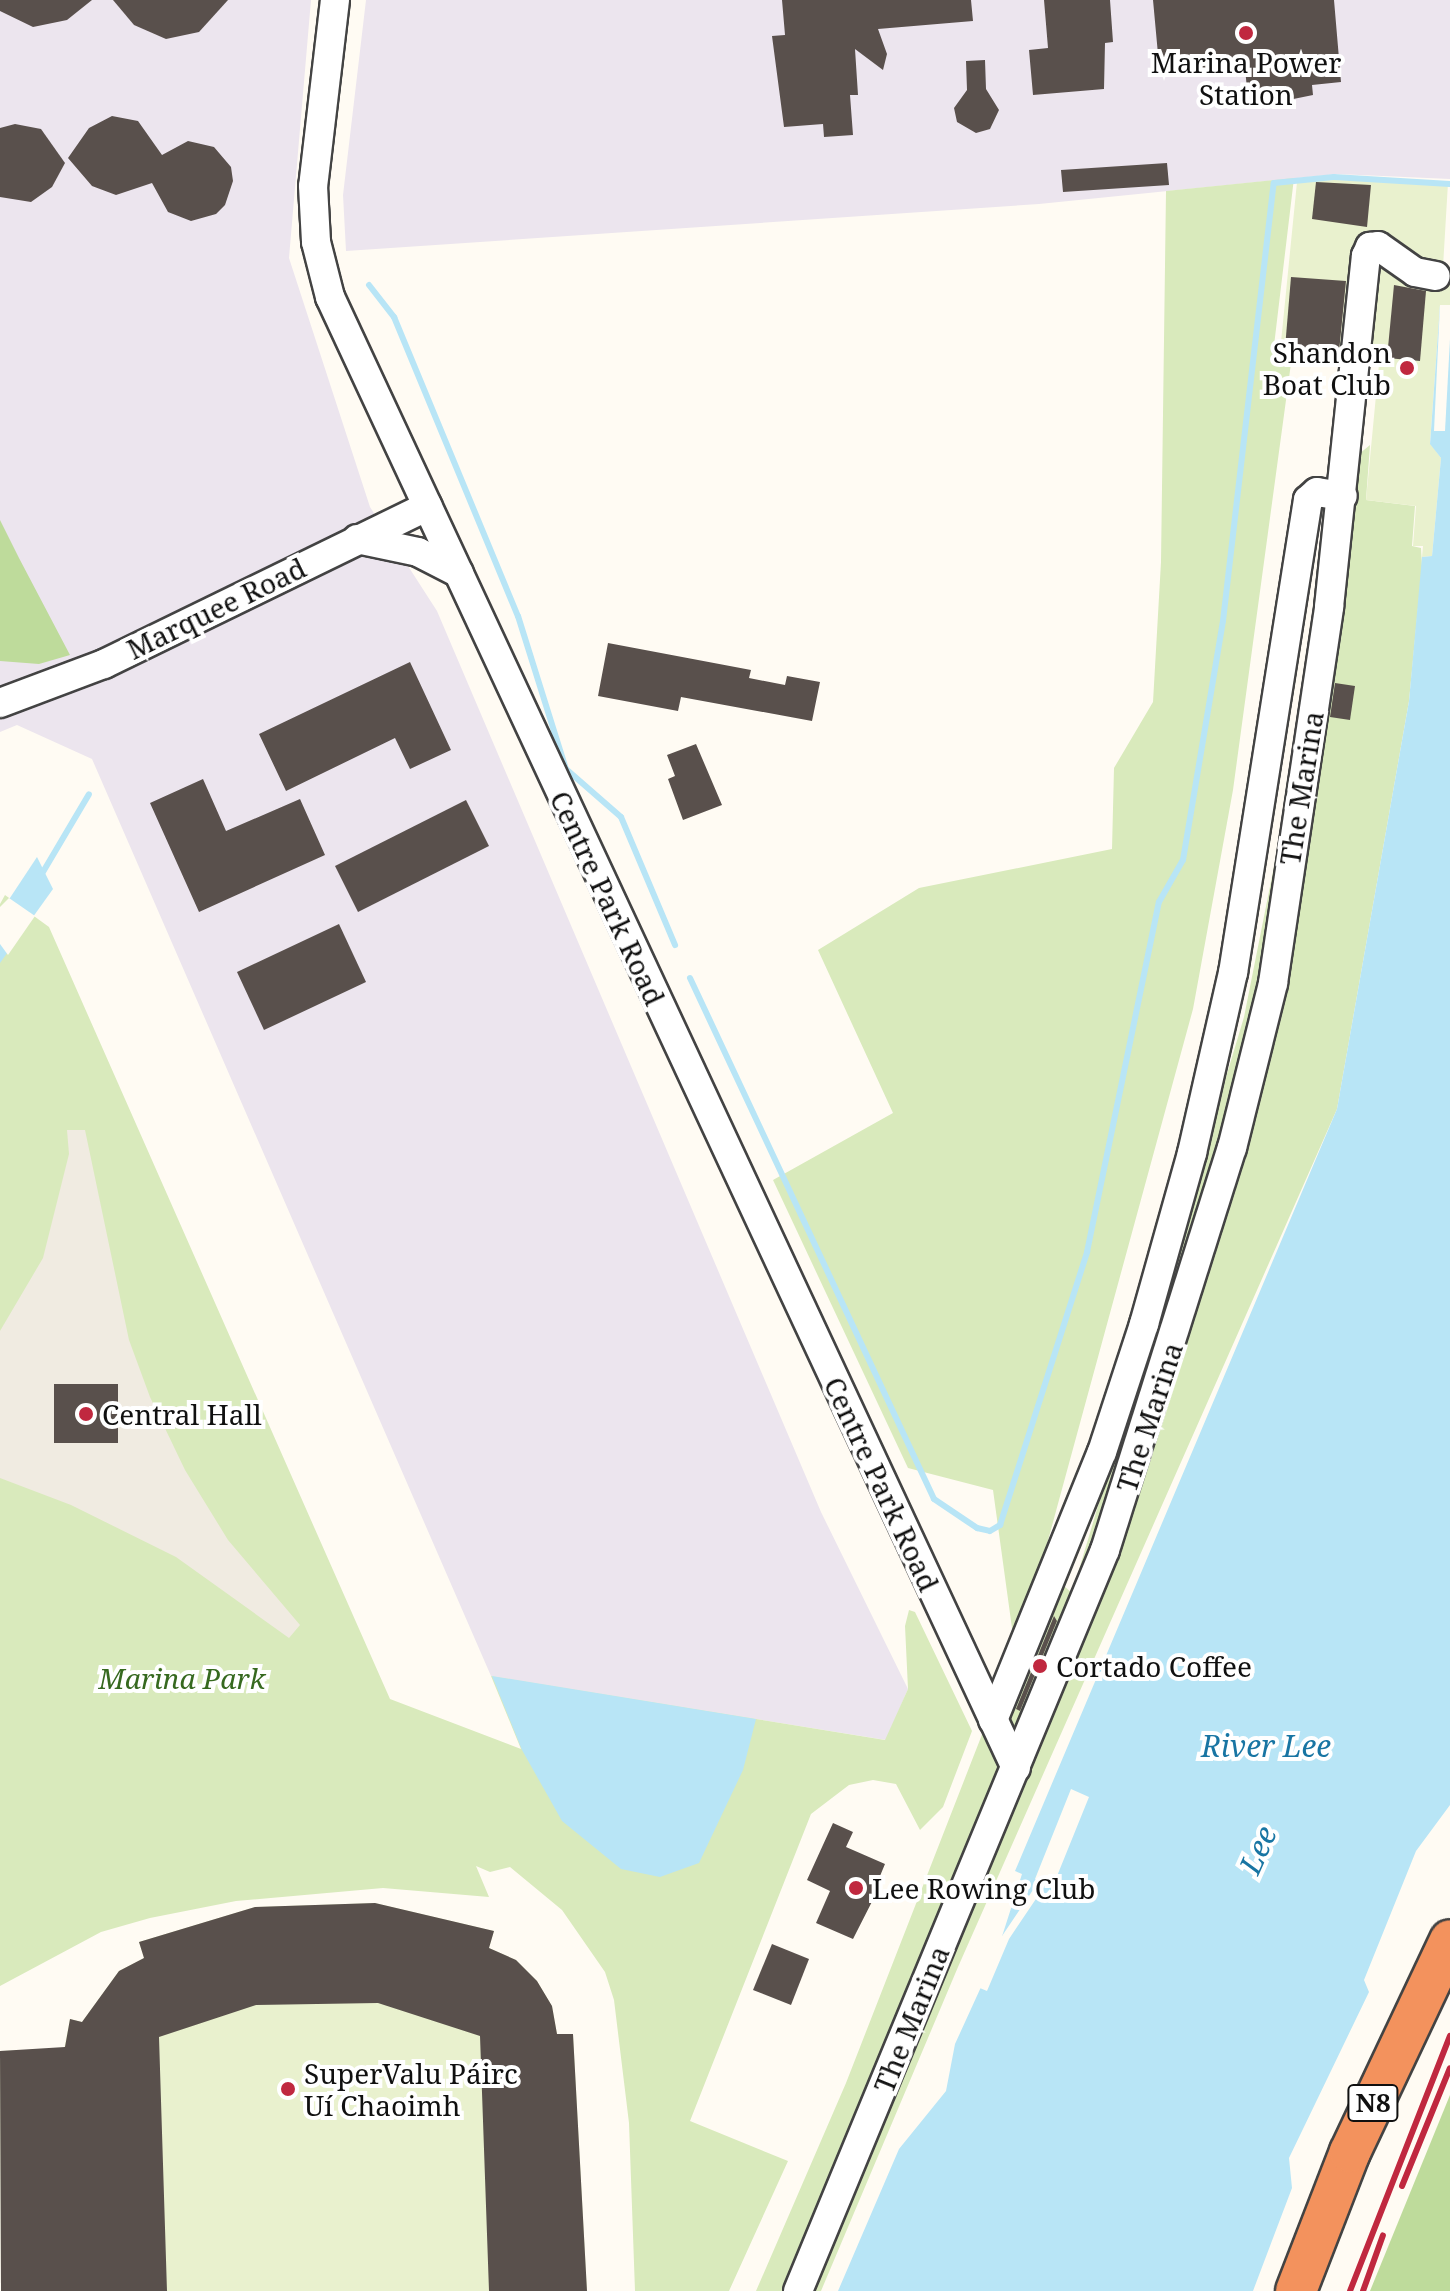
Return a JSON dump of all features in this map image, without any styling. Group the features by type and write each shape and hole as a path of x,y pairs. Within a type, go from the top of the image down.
{"highway":[{"name":"N8","path":"1296,2291 1350,2152 1450,1940"}],"street":[{"name":"Centre Park Road","path":"335,0 313,186 316,242 330,297 1016,1768"},
{"name":"The Marina","path":"798,2291 1110,1536 1232,1148 1273,983 1343,496 1366,256 1370,247 1378,246 1415,272 1436,276"},
{"name":"The Marina","path":"993,1720 1102,1452 1144,1324 1192,1153 1233,973 1308,500 1317,492 1343,496"},
{"name":"Marquee Road","path":"0,703 104,664 428,506"},
{"path":"357,539 418,552 459,573"}],"shaded area":[{"path":"0,0 311,0 289,258 370,507 437,611 821,1512 908,1689 886,1740 491,1676 92,759 17,725 0,732"},
{"name":"Marina Power Station","path":"366,0 1450,0 1450,179 1337,174 1039,204 346,251 343,195"},
{"path":"67,1130 85,1130 129,1340 150,1397 185,1470 228,1540 300,1625 289,1638 176,1557 71,1505 0,1478 0,1331 43,1258 69,1154"}],"green space":[{"path":"1294,178 1273,354 1292,356 1233,790 1193,1009 1041,1566 1072,1593 1244,1017 1287,801 1342,468 1370,445 1366,500 1415,506 1412,546 1421,548 1422,566 1409,701 1337,1109 958,1967 821,2291 756,2291 846,2083 1015,1650 993,1490 908,1468 773,1180 893,1113 818,950 919,888 1112,849 1114,768 1153,702 1161,562 1166,191"},
{"name":"Shandon Boat Club","path":"1297,182 1448,183 1443,267 1450,275 1450,305 1440,305 1430,443 1441,458 1432,556 1422,557 1423,546 1413,546 1416,506 1366,500 1379,364 1280,352"},
{"path":"0,520 70,655 39,664 0,661"},
{"name":"Marina Park","path":"5,895 49,927 390,1699 521,1749 491,1676 885,1740 908,1689 905,1626 909,1610 915,1612 972,1731 943,1807 920,1830 896,1784 873,1780 849,1785 811,1814 690,2121 788,2161 729,2291 635,2291 629,2123 614,2000 605,1972 562,1910 510,1867 490,1872 476,1866 489,1897 383,1888 236,1901 150,1918 101,1932 0,1986 0,904"},
{"name":"SuperValu Páirc Uí Chaoimh","path":"375,1903 494,1931 489,1948 516,1960 537,1981 552,2006 557,2034 573,2034 587,2291 1,2291 0,2051 64,2049 70,2019 82,2022 119,1971 144,1958 139,1942 255,1907"},
{"path":"1450,2095 1450,2291 1370,2291"}],"water":[{"name":"River Lee","path":"1440,305 1450,305 1450,1805 1416,1851 1364,1980 1369,1992 1289,2158 1292,2188 1253,2291 838,2291 899,2149 946,2091 955,2044 997,1952 1022,1874 1015,1871 1337,1109 1409,701 1422,557 1432,556 1441,458 1430,444"},
{"path":"37,857 53,889 0,963 0,913"},
{"path":"492,1676 756,1719 743,1770 699,1863 660,1877 621,1869 562,1821 522,1750"}],"pier":[{"path":"1440,305 1450,305 1450,339 1445,431 1434,431"},
{"path":"9,898 35,916 8,955 0,944 0,907"},
{"path":"1071,1789 1089,1797 1053,1886 1046,1884 1009,1939 987,1991 975,1986 998,1934 1002,1936 1039,1881 1035,1879"}],"building":[{"path":"0,0 92,0 67,20 33,27 0,11"},
{"path":"113,0 228,0 199,32 166,39 134,25"},
{"path":"782,0 971,0 973,21 878,29 887,54 883,70 855,49 858,95 850,95 853,135 824,137 823,124 784,127 772,36 785,35"},
{"name":"Marina Power Station","path":"1044,0 1110,0 1113,42 1105,43 1104,89 1033,95 1029,50 1048,48"},
{"name":"Marina Power Station","path":"1153,0 1334,0 1341,82 1312,85 1313,95 1249,108 1245,69 1160,76"},
{"path":"985,60 986,89 999,110 990,129 976,133 957,122 954,108 967,90 966,61"},
{"path":"112,116 138,121 162,155 188,141 214,147 231,167 233,181 225,205 216,214 191,221 168,212 152,183 116,195 92,186 68,158 89,128"},
{"path":"15,124 41,129 65,163 52,187 31,202 0,197 0,128"},
{"path":"1167,163 1169,185 1063,192 1061,170"},
{"path":"1316,182 1371,185 1367,227 1312,219"},
{"path":"1291,277 1346,281 1339,352 1285,348"},
{"path":"1394,285 1426,291 1420,361 1387,358"},
{"path":"608,643 751,670 749,678 785,685 787,676 820,682 812,721 681,697 678,711 598,696"},
{"path":"410,662 451,750 410,769 395,738 286,791 259,734"},
{"path":"1335,683 1355,686 1350,720 1330,717"},
{"path":"696,744 722,805 683,820 668,779 675,776 667,755"},
{"path":"203,779 226,831 300,799 325,855 199,912 150,803"},
{"path":"466,800 489,846 358,912 335,866"},
{"path":"339,924 366,982 264,1030 237,972"},
{"name":"Central Hall","path":"54,1384 118,1384 118,1443 54,1443"},
{"path":"1054,1616 1057,1621 1020,1711 1016,1709"},
{"name":"Lee Rowing Club","path":"833,1823 853,1832 846,1847 885,1864 880,1876 884,1878 853,1939 816,1923 830,1891 807,1880"},
{"path":"375,1903 494,1931 489,1948 516,1960 537,1981 552,2006 557,2034 573,2034 587,2291 489,2291 480,2036 378,2003 256,2005 159,2037 167,2291 1,2291 0,2051 65,2047 70,2019 82,2022 119,1971 144,1958 139,1942 255,1907"},
{"path":"772,1944 809,1959 791,2005 753,1990"}],"waterway":[{"path":"690,978 934,1499 977,1528 990,1531 1000,1525 1087,1252 1159,902 1183,860 1223,621 1274,183 1334,177 1450,184"},
{"path":"369,285 394,317 518,616 566,769 621,817 675,945"},
{"path":"40,877 89,794"}],"railway":[{"path":"1350,2291 1450,2036"},
{"path":"1402,2186 1450,2068"},
{"path":"1363,2291 1383,2235"}],"place":[{"name":"Marina Power Station","path":"1246,33"},
{"name":"Shandon Boat Club","path":"1407,368"},
{"name":"Central Hall","path":"86,1414"},
{"name":"Cortado Coffee","path":"1040,1666"},
{"name":"Lee Rowing Club","path":"856,1888"},
{"name":"SuperValu Páirc Uí Chaoimh","path":"288,2089"}],"water label":[{"name":"Lee","path":"1258,1850"}]}
